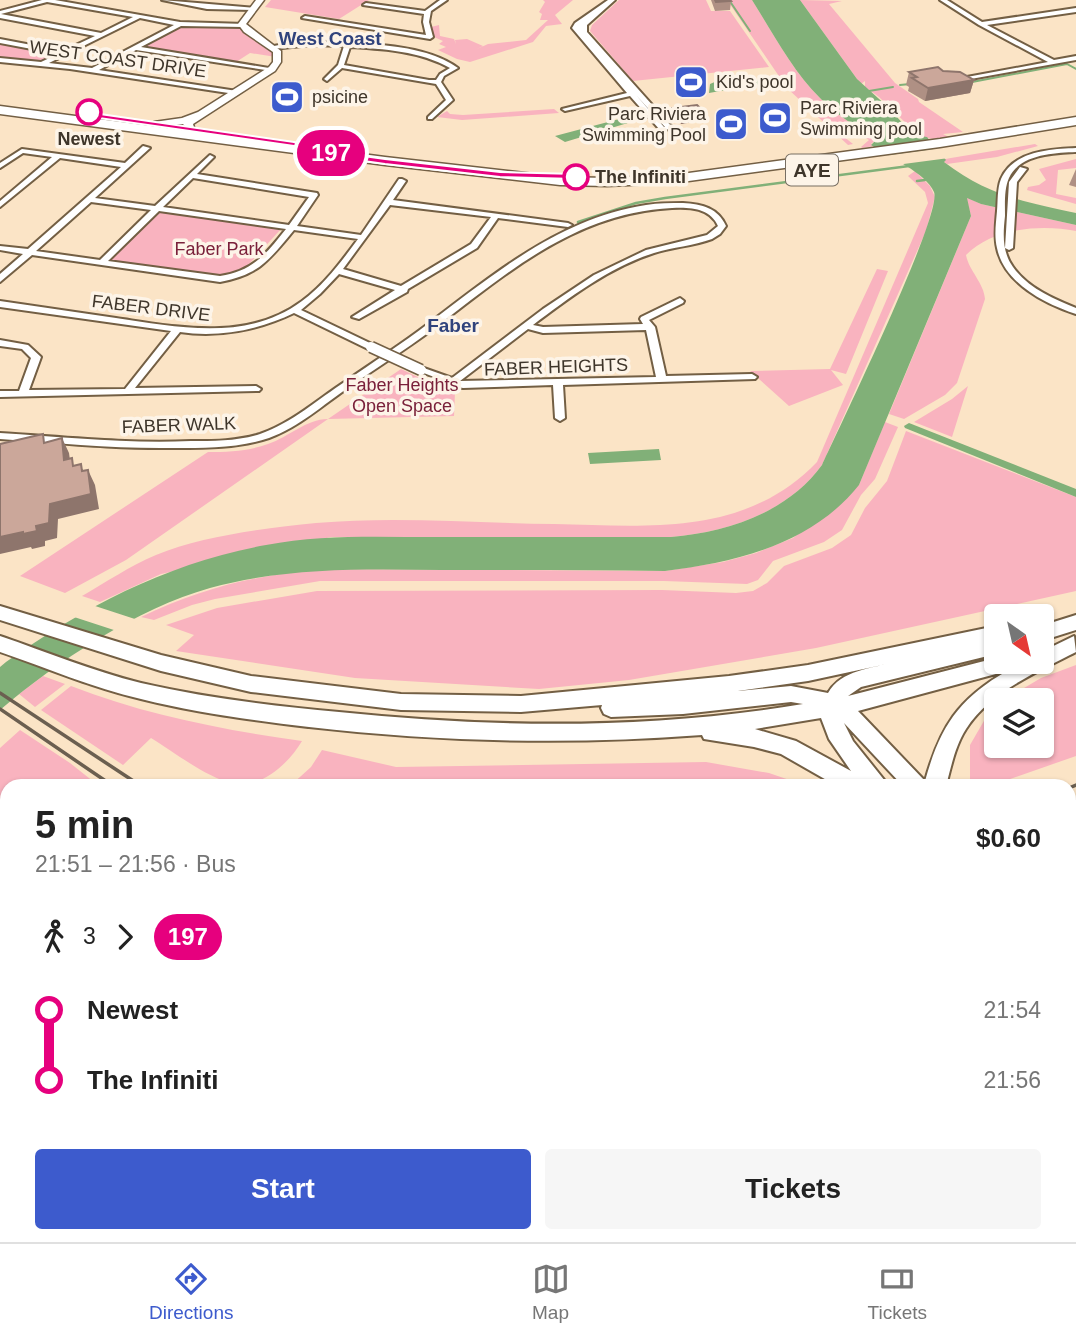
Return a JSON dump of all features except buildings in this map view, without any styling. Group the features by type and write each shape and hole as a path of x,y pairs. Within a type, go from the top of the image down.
{"highway":[{"path":"0,104 294,144 335,154"},
{"name":"AYE","path":"0,110 549,180 607,182 674,179 1072,131"},
{"name":"AYE","path":"0,120 506,184 602,191 675,188 877,155"},
{"name":"AYE","path":"945,147 1076,121"}],"main road":[{"path":"0,613 161,663 251,684 401,702 591,708 644,707 791,694 806,695 855,719 911,779"},
{"path":"1054,621 1076,617"},
{"path":"1054,630 1076,622"},
{"path":"521,704 716,686 808,673 984,636"},
{"path":"1054,649 1075,643"},
{"path":"1054,654 1075,643"},
{"path":"0,644 137,690 234,709 438,731 576,733 755,719 833,706 984,668"},
{"path":"872,779 838,736 833,706 842,688 855,680 984,649"},
{"path":"937,779 944,747 962,718 988,691 1018,674"},
{"path":"951,779 951,754 962,718"},
{"path":"755,719 785,728 848,779"},
{"path":"654,729 764,738 808,755 846,779"}],"street":[{"path":"0,14 47,0 180,24 243,25 279,55 272,68 186,121 157,124"},
{"path":"165,0 199,6 253,8"},
{"path":"199,6 205,0"},
{"path":"243,25 260,0"},
{"path":"430,37 426,13 444,0"},
{"path":"943,0 1056,62"},
{"path":"948,0 984,24 999,25 1076,11"},
{"path":"610,2 584,24 584,32 652,113"},
{"path":"95,8 107,3"},
{"path":"366,5 426,13"},
{"path":"0,14 102,35"},
{"path":"42,64 139,17"},
{"path":"305,18 430,37"},
{"path":"94,71 180,24"},
{"path":"984,24 999,25 1056,62"},
{"path":"408,53 430,37"},
{"path":"0,41 64,53"},
{"path":"272,47 301,43 348,44 435,58 454,66 438,82 425,82 341,66"},
{"path":"327,79 341,66 348,44"},
{"path":"134,48 272,68"},
{"path":"952,82 1076,58"},
{"name":"WEST COAST DRIVE","path":"0,60 233,92"},
{"path":"430,118 450,100 438,82"},
{"path":"192,130 187,122 233,92"},
{"path":"565,109 636,92"},
{"path":"0,279 125,164 146,148"},
{"path":"0,166 19,152 125,164"},
{"path":"1076,152 1036,161 1022,169 1013,182 1007,240 1010,255 1029,283 1058,304 1076,311"},
{"path":"0,205 58,156"},
{"path":"101,262 210,157"},
{"path":"0,248 206,279 238,276 252,269 291,228 314,197 312,193 191,175"},
{"name":"FABER DRIVE","path":"0,304 177,330 213,332 274,318 294,310 313,295 336,270 402,181"},
{"path":"88,199 361,237"},
{"path":"388,202 568,225"},
{"name":"FABER WALK","path":"0,436 152,446 220,444 263,436 293,422 429,327 497,273 550,242 604,219 651,207 691,205 708,210 720,220 722,226 719,233 712,237 665,247 623,264 528,326 451,383"},
{"path":"356,317 474,246 495,217"},
{"path":"336,270 404,290"},
{"path":"1029,283 1076,306"},
{"path":"662,380 650,327 645,318 680,301"},
{"name":"FABER HEIGHTS","path":"294,310 451,383 477,385 752,376"},
{"path":"528,326 543,330 650,327"},
{"path":"128,391 177,330"},
{"path":"0,343 25,347 36,357 23,394"},
{"path":"558,383 561,418"},
{"path":"0,394 256,389"}],"green space":[{"path":"271,0 369,0 339,19 265,7"},
{"path":"543,0 573,0 555,15 562,24 546,26 533,42 470,62 438,50 446,47 439,44 443,41 434,37 431,27 439,25 440,36 454,39 456,44 455,40 467,39 483,46 477,49 488,44 526,40 548,20 540,20 542,14 539,12 545,2"},
{"path":"619,0 706,0 711,11 730,11 769,67 633,81 590,31 592,25"},
{"path":"727,0 752,0 783,51 810,87 840,115 877,139 871,144 874,146 862,148 869,140 850,129 843,129 843,136 853,144 848,145 787,88"},
{"path":"800,0 842,1 829,4 895,83 963,132 943,134 949,137 934,139 915,136 912,129 865,87 865,81 861,84"},
{"path":"182,25 239,26 276,57 250,53 236,62 138,48"},
{"path":"0,43 58,54 43,61 0,57"},
{"path":"554,109 559,113 462,120 437,117 447,111 450,114 463,115"},
{"path":"1035,144 1038,146 997,157 947,164 943,161 945,159"},
{"path":"1076,159 1076,168 1058,170 1056,194 1076,198 1076,204 1027,190 1028,187 1039,185 1046,180 1039,169"},
{"path":"915,171 930,186 935,197 926,231 822,465 808,482 774,508 734,525 671,537 331,537 161,574 100,602 82,596 137,564 174,548 276,527 375,520 660,525 727,515 759,504 789,486 817,462 928,203 925,192 908,176"},
{"path":"966,197 981,204 1076,225 1076,231 1048,228 1018,230 989,239 966,255 985,299 957,383 945,395 904,419 889,414 971,216"},
{"name":"Faber Park","path":"159,211 281,229 239,275 220,278 105,260"},
{"path":"877,269 888,271 846,374 831,370 843,385 789,406 750,371 830,369"},
{"name":"Faber Heights Open Space","path":"401,369 449,392 455,392 454,416 328,419"},
{"path":"968,386 952,437 914,422 952,399"},
{"path":"328,419 126,560 65,593 20,576 208,452 239,451 261,446 312,422"},
{"path":"885,422 898,427 875,479 861,495 842,530 824,542 773,561 758,580 747,584 664,581 320,581 215,599 154,620 141,617 209,590 255,578 302,571 665,571 723,562 756,553 793,538 859,485"},
{"path":"906,431 1076,497 1076,591 1017,604 984,604 984,611 816,648 629,680 539,689 355,678 176,651 194,635 166,625 217,608 317,591 753,591 767,583 784,566 832,548 851,535 865,508 887,481"},
{"path":"1076,665 1076,756 1010,779 970,779 970,745 984,721 984,758 1054,758 1054,688 1024,688 1041,678"},
{"path":"43,676 65,684 35,707 19,694"},
{"path":"71,686 127,705 185,720 302,741 282,766 263,779 220,779 151,738 123,765 41,710"},
{"path":"20,730 90,779 0,779 0,748"},
{"path":"322,750 396,767 706,762 769,773 787,779 298,779 311,767"}],"shaded area":[{"path":"752,0 800,0 857,79 889,108 913,135 927,137 946,160 944,162 960,173 1007,196 1076,213 1076,225 981,204 967,198 971,216 859,485 840,505 796,536 771,547 719,562 665,571 325,571 267,576 210,588 155,609 99,638 0,710 0,667 6,662 66,622 130,589 162,575 231,553 287,541 329,538 671,537 734,525 754,517 774,508 808,482 822,465 907,279 923,239 934,192 915,172 871,145 877,139 840,115 820,98 792,63"},
{"path":"745,77 765,83 709,93 710,84 724,78"},
{"path":"623,118 631,122 565,142 555,136"},
{"path":"659,449 661,460 590,464 588,453"}],"pier":[{"path":"941,148 949,158 896,165 882,156"},
{"path":"89,604 141,621 120,632 71,616"}],"waterway":[{"path":"729,0 750,31"},
{"path":"972,82 1067,64 1076,69"},
{"path":"900,85 910,84"},
{"path":"869,91 893,87"},
{"path":"578,222 636,203 665,198 909,166"},
{"path":"917,181 925,180"},
{"path":"909,426 1076,493"}],"railway":[{"path":"0,693 130,779"},
{"path":"0,709 103,779"}],"bus line":[{"name":"197","path":"89,112 99,116 294,144 335,154 385,161 500,175 576,177"}],"place":[{"name":"Kid's pool","path":"691,82"},
{"name":"psicine","path":"287,97"},
{"name":"Newest","path":"89,112"},
{"name":"Parc Riviera Swimming pool","path":"775,118"},
{"name":"Parc Riviera Swimming Pool","path":"731,124"},
{"name":"The Infiniti","path":"576,177"}],"district":[{"name":"West Coast","path":"330,38"},
{"name":"Faber","path":"453,325"}]}
